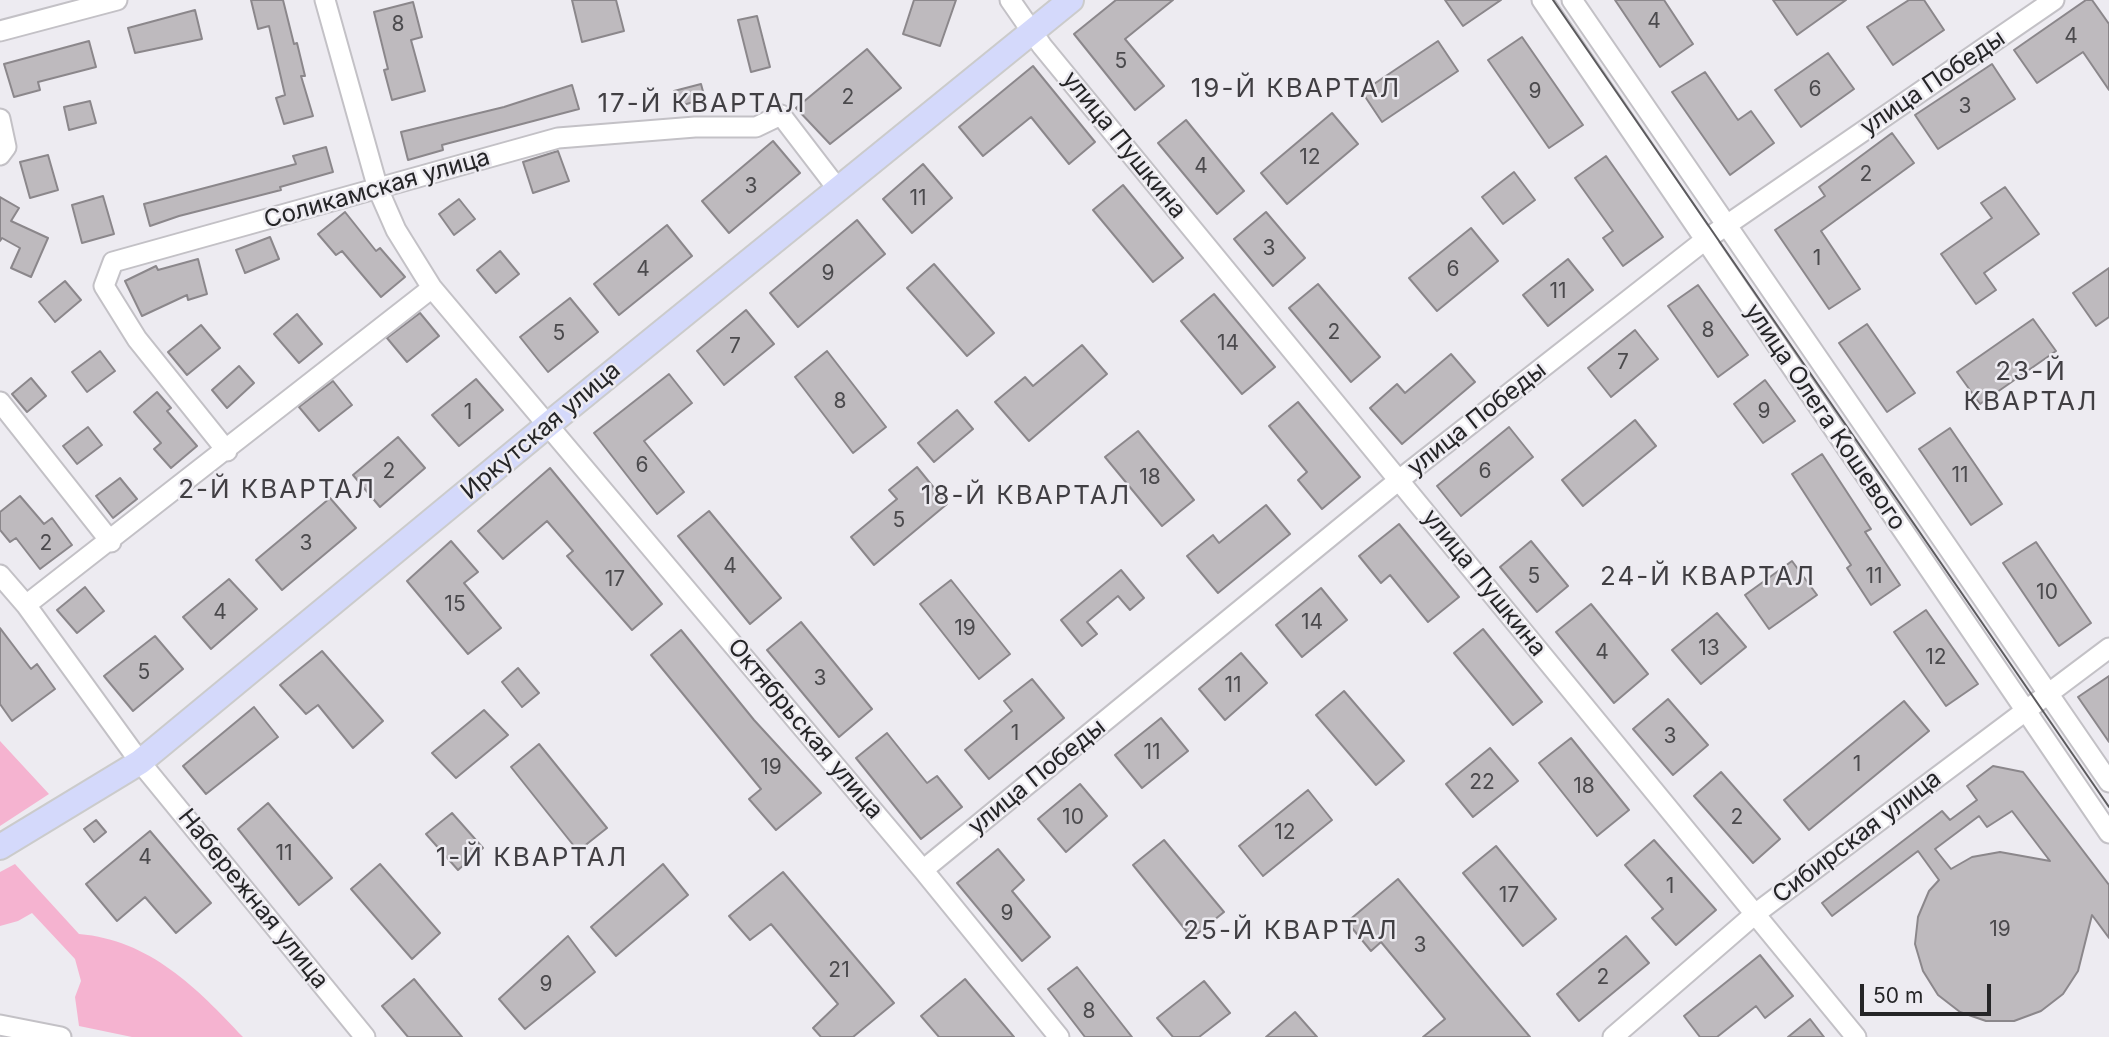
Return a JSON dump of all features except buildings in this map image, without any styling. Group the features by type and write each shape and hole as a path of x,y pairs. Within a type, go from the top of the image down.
{"main road":[{"name":"Иркутская улица","path":"0,847 140,762 836,188 1071,0"}],"street":[{"path":"0,31 117,0"},
{"name":"Октябрьская улица","path":"325,0 378,189 396,230 432,288 923,870 1059,1037"},
{"name":"улица Пушкина","path":"1010,0 1031,33 1856,1037"},
{"name":"улица Олега Кошевого","path":"1542,0 2023,711 2109,833"},
{"name":"улица Олега Кошевого","path":"1572,0 2109,782"},
{"name":"улица Победы","path":"923,870 1399,480 1705,240 2054,0"},
{"name":"Соликамская улица","path":"227,451 137,340 104,286 113,262 558,138 695,127 756,127 781,115 836,188"},
{"path":"0,119 6,147 0,155"},
{"path":"26,605 111,542 432,288"},
{"path":"0,402 111,542"},
{"name":"Набережная улица","path":"0,575 26,605 140,762 365,1037"},
{"name":"Сибирская улица","path":"1613,1037 1755,914 2109,648"},
{"path":"0,1025 61,1037"}],"shaded area":[{"path":"0,741 49,794 0,826"},
{"path":"15,864 79,934 105,938 150,956 190,984 243,1037 132,1037 79,1026 75,997 81,981 75,959 32,913 18,921 0,926 0,872"}],"tram line":[{"path":"1553,0 2109,807"}],"district":[{"name":"19-Й КВАРТАЛ","path":"1296,89"},
{"name":"17-Й КВАРТАЛ","path":"702,104"},
{"name":"23-Й КВАРТАЛ","path":"2031,387"},
{"name":"2-Й КВАРТАЛ","path":"277,490"},
{"name":"18-Й КВАРТАЛ","path":"1026,496"},
{"name":"24-Й КВАРТАЛ","path":"1708,577"},
{"name":"1-Й КВАРТАЛ","path":"532,858"},
{"name":"25-Й КВАРТАЛ","path":"1291,931"}]}
